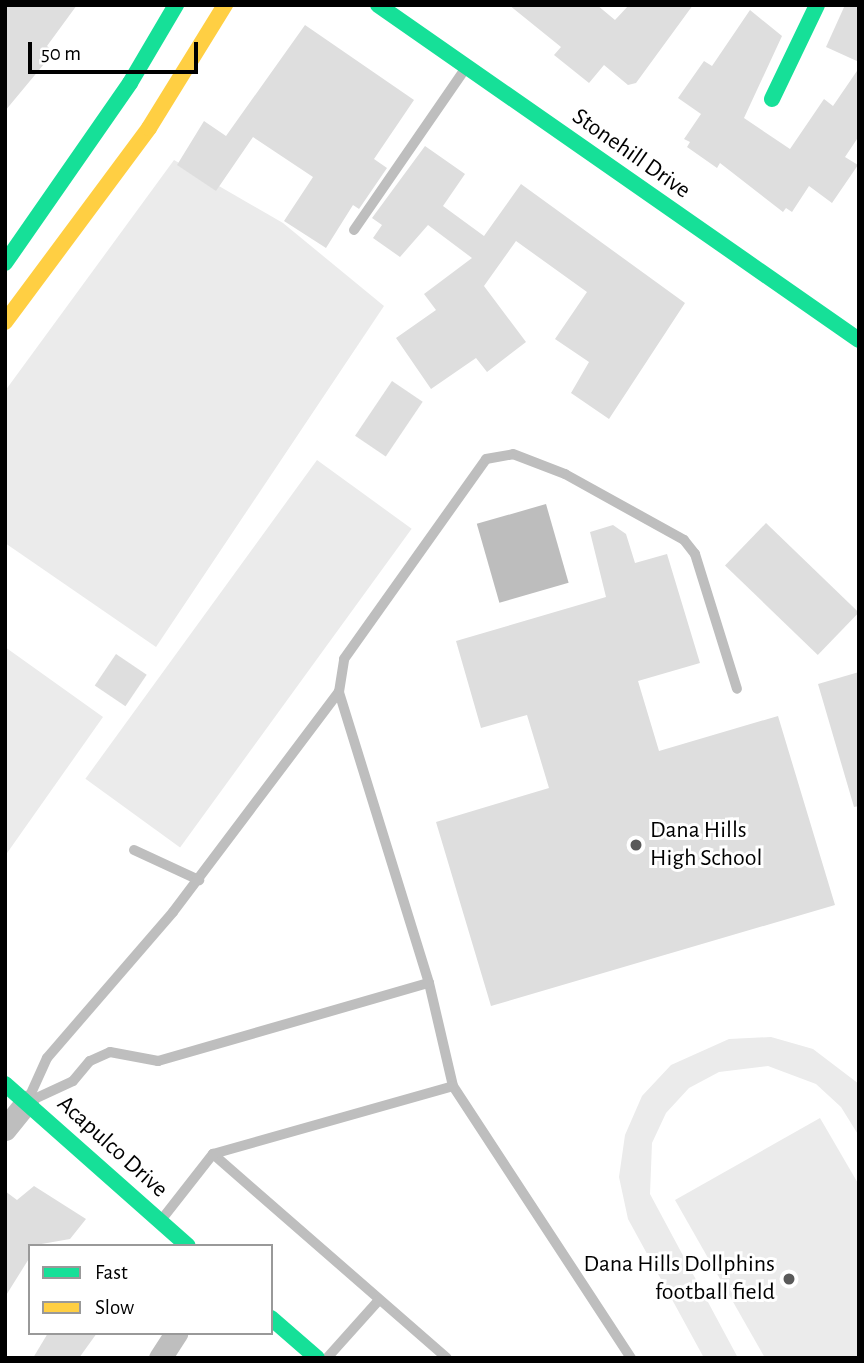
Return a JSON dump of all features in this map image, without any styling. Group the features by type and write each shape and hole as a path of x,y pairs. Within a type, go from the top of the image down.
{"main road":[{"path":"5,263 130,83 176,5"},
{"path":"5,322 149,128 225,5"},
{"name":"Stonehill Drive","path":"378,5 859,340"},
{"path":"772,99 817,5"},
{"name":"Acapulco Drive","path":"5,1084 186,1244"},
{"path":"273,1320 317,1358"}],"street":[{"path":"5,1129 27,1102"},
{"path":"160,1358 175,1335"}],"lane":[{"path":"354,230 466,67"},
{"path":"631,1358 453,1086 429,984 339,692 344,659 486,458 513,454 565,474 684,540 695,554 737,689"},
{"path":"27,1102 47,1058 164,924 339,692"},
{"path":"134,850 199,880"},
{"path":"27,1102 73,1081 90,1061 110,1052 158,1061 429,984"},
{"path":"160,1221 213,1154 453,1086"},
{"path":"213,1154 447,1358"},
{"path":"327,1358 379,1300"}],"shaded area":[{"path":"174,160 283,223 384,306 156,647 5,543 5,391"},
{"path":"317,460 412,529 180,848 85,779"},
{"path":"546,504 569,583 499,603 477,524"},
{"path":"5,647 103,717 5,856"},
{"path":"771,1037 813,1049 859,1084 859,1136 841,1107 816,1084 768,1066 719,1072 689,1088 666,1113 652,1143 650,1194 738,1358 704,1358 628,1219 619,1177 625,1135 642,1096 671,1065 729,1039"},
{"name":"Dana Hills Dollphins football field","path":"820,1118 859,1185 859,1358 765,1358 675,1200"}],"building":[{"path":"5,5 77,5 47,46 54,52 5,111"},
{"path":"509,5 597,5 615,20 629,5 693,5 636,83 628,85 604,65 589,83 554,55 561,47"},
{"path":"845,5 859,5 859,62 826,47"},
{"path":"750,10 782,36 744,118 790,149 824,99 833,106 859,68 859,136 845,157 858,165 832,203 809,186 792,212 786,208 783,212 720,163 717,168 687,147 690,142 684,139 701,114 678,98 704,61 712,66"},
{"path":"305,25 414,100 374,159 387,168 359,209 353,205 326,248 284,221 313,177 253,137 216,191 177,165 204,121 226,136"},
{"path":"425,146 465,174 443,206 484,236 521,184 685,303 609,419 571,393 589,362 555,339 587,292 516,241 484,286 526,342 487,372 476,358 431,389 396,338 436,310 424,294 472,258 428,225 400,257 373,238 382,225 372,218"},
{"path":"392,381 423,402 386,456 355,436"},
{"path":"766,523 859,613 818,655 725,565"},
{"path":"613,525 626,534 635,563 667,554 700,663 638,681 659,751 778,716 835,905 491,1006 436,822 549,788 527,715 481,728 456,641 606,597 590,532"},
{"path":"116,654 147,675 125,706 95,686"},
{"path":"859,672 859,806 854,807 818,684"},
{"path":"34,1186 86,1219 70,1239 28,1244 28,1260 5,1297 5,1191 17,1200"},
{"path":"47,1335 96,1335 79,1358 33,1358"}],"traffic: fast":[{"path":"5,263 130,83 176,5"},
{"path":"378,5 859,340"},
{"path":"772,99 817,5"},
{"path":"5,1084 186,1244"},
{"path":"273,1320 317,1358"}],"traffic: slow":[{"path":"5,322 149,128 225,5"}],"place":[{"name":"Dana Hills High School","path":"636,845"},
{"name":"Dana Hills Dollphins football field","path":"789,1279"}]}
